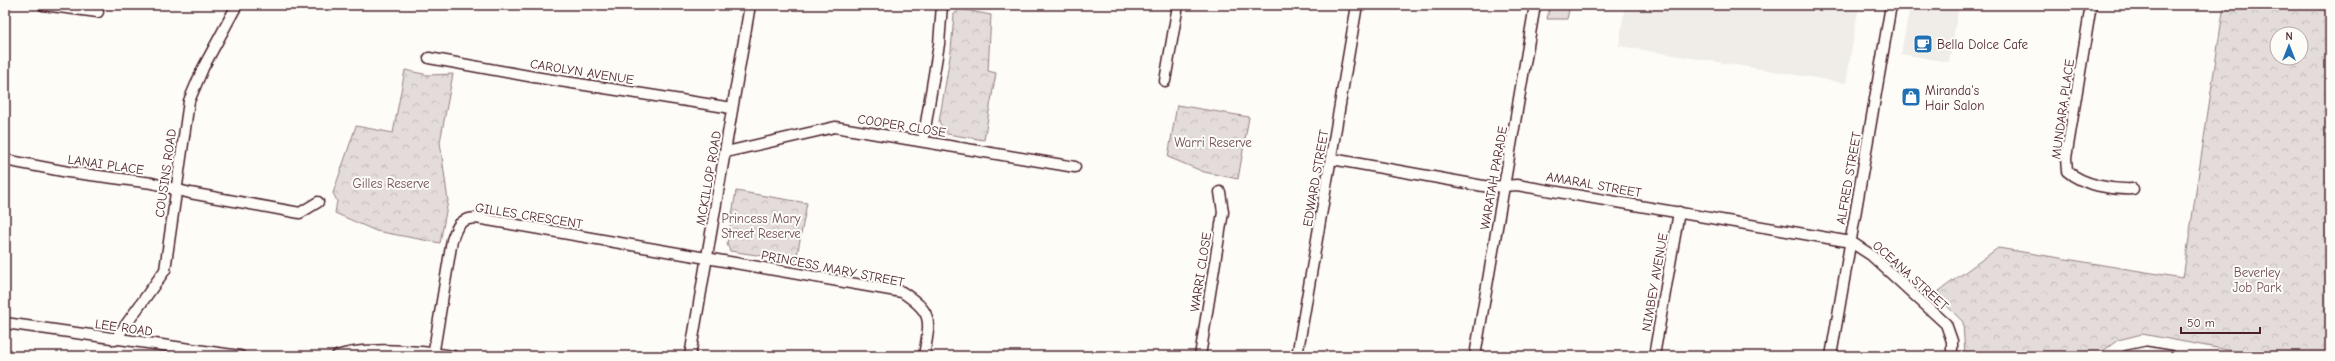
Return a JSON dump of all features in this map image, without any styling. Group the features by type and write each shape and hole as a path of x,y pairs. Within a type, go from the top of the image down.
{"street":[{"path":"43,5 98,12"},
{"name":"COUSINS ROAD","path":"115,340 165,270 189,101 203,68 237,5"},
{"name":"MCKILLOP ROAD","path":"690,356 750,5"},
{"path":"923,141 939,44 942,5"},
{"path":"1165,81 1178,5"},
{"name":"EDWARD STREET","path":"1297,356 1332,159 1357,5"},
{"name":"WARATAH PARADE","path":"1475,356 1535,5"},
{"name":"ALFRED STREET","path":"1831,356 1891,5"},
{"name":"MUNDARA PLACE","path":"2091,5 2066,158 2067,171 2074,177 2116,190 2133,189"},
{"name":"CAROLYN AVENUE","path":"429,58 534,77 732,108"},
{"name":"COOPER CLOSE","path":"726,152 835,127 1075,167"},
{"name":"AMARAL STREET","path":"1332,159 1489,187 1517,185 1851,242"},
{"name":"LANAI PLACE","path":"5,160 68,172 176,188 190,193 300,213 318,202"},
{"name":"WARRI CLOSE","path":"1200,356 1222,212 1220,192"},
{"name":"NIMBEY AVENUE","path":"1654,356 1679,212"},
{"name":"GILLES CRESCENT","path":"434,354 452,240 460,223 466,218 476,218 707,258"},
{"name":"OCEANA STREET","path":"1851,242 1871,254 1946,324 1952,341 1952,356"},
{"name":"PRINCESS MARY STREET","path":"707,258 902,292 920,304 928,317 924,356"},
{"name":"LEE ROAD","path":"5,323 115,340 240,356"},
{"path":"336,356 349,352 434,354 453,356"},
{"path":"2127,356 2146,352 2171,356"}],"shaded area":[{"path":"1625,5 1859,5 1846,83 1619,46"},
{"path":"1910,5 1959,5 1949,62 1901,54"}],"green space":[{"path":"1550,5 1570,5 1567,19 1547,19"},
{"name":"Beverley Job Park","path":"2224,5 2330,5 2330,356 2260,356 2142,334 2118,340 2096,356 1965,356 1963,322 1935,294 1998,248 2183,278"},
{"path":"960,9 991,15 988,71 996,73 984,140 947,134 939,122 951,51 954,14"},
{"name":"Gilles Reserve","path":"405,70 428,75 453,74 440,142 448,201 440,243 376,231 335,213 337,201 333,193 356,126 393,133"},
{"name":"Warri Reserve","path":"1177,105 1249,117 1238,179 1204,172 1168,157"},
{"name":"Princess Mary Street Reserve","path":"736,191 807,203 796,261 730,251 727,244"}],"place":[{"name":"Bella Dolce Cafe","path":"1923,44"},
{"name":"Miranda's Hair Salon","path":"1911,97"}]}
